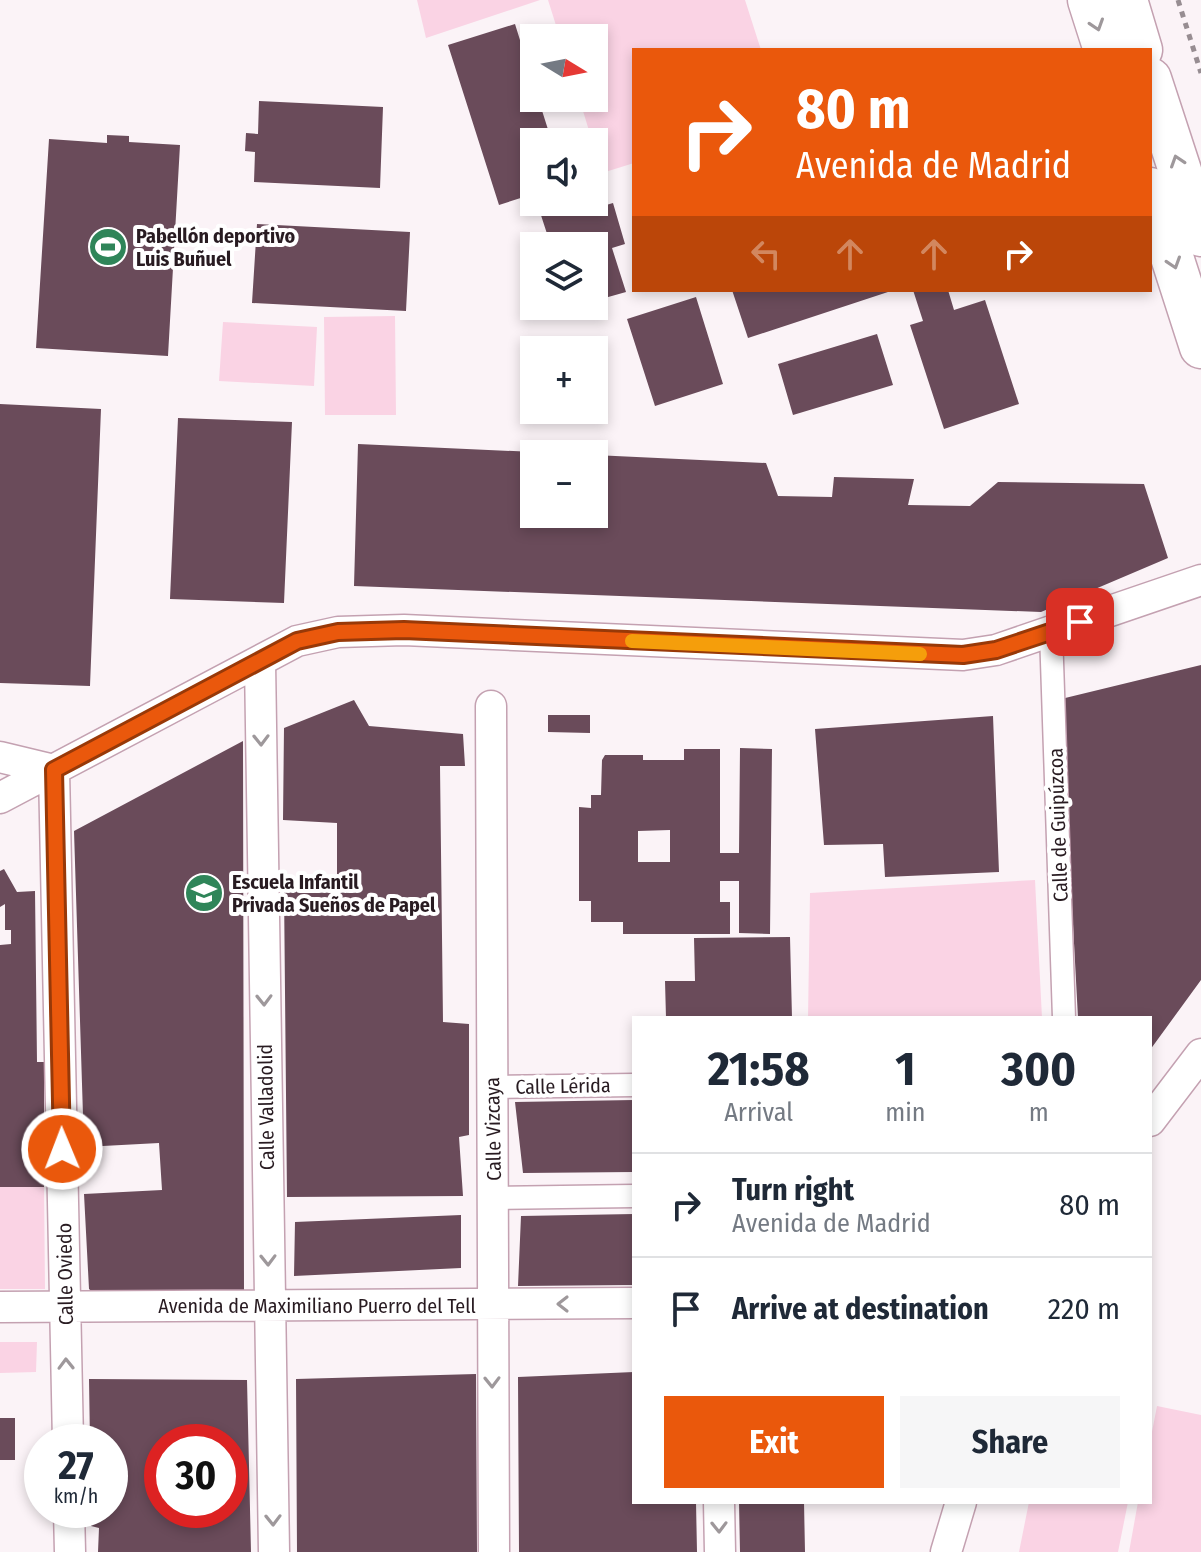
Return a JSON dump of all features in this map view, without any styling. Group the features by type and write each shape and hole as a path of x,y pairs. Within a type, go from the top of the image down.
{"main road":[{"path":"1089,0 1104,48"},
{"path":"1126,0 1140,48"},
{"path":"1152,85 1201,235"},
{"path":"1152,195 1201,347"}],"street":[{"path":"0,798 297,641 338,632 404,630 963,655 996,650 1201,580"},
{"name":"Calle de Guipúzcoa","path":"1051,632 1064,1016"},
{"name":"Calle Valladolid","path":"260,662 274,1552"},
{"name":"Calle Vizcaya","path":"491,706 494,1552"},
{"path":"0,757 54,770"},
{"name":"Calle Oviedo","path":"54,770 68,1424"},
{"path":"1152,1118 1201,1054"},
{"name":"Calle Lérida","path":"493,1087 632,1085"},
{"path":"494,1198 632,1196"},
{"name":"Avenida de Maximiliano Puerro del Tell","path":"0,1307 632,1303"},
{"path":"719,1504 720,1552"},
{"path":"946,1552 960,1504"},
{"path":"69,1528 70,1552"}],"path":[{"path":"1178,0 1201,73"}],"shaded area":[{"path":"417,0 540,0 426,38"},
{"path":"548,0 745,0 760,48 632,48 632,164 608,171 608,128 588,128 583,112 608,112 608,24 556,24"},
{"path":"395,316 396,415 325,415 324,317"},
{"path":"223,322 317,327 314,386 219,381"},
{"path":"1035,880 1042,1016 808,1016 810,893"},
{"path":"0,1187 44,1187 45,1289 0,1289"},
{"path":"0,1342 37,1342 36,1372 0,1373"},
{"path":"1157,1406 1201,1415 1201,1552 1129,1552 1138,1504 1152,1504 1152,1432"},
{"path":"1029,1504 1128,1504 1118,1552 1019,1552"}],"building":[{"path":"515,24 520,40 520,112 542,112 548,128 520,128 520,198 499,205 448,45"},
{"path":"259,101 383,107 380,188 254,182 255,152 245,151 246,133 258,134"},
{"name":"Pabellón deportivo Luis Buñuel","path":"107,135 129,136 129,142 180,145 168,356 36,348 49,139 107,143"},
{"path":"613,203 625,244 612,248 626,292 608,297 608,232 546,232 541,216 608,216 608,204"},
{"path":"257,224 410,232 406,311 252,303"},
{"path":"733,292 888,292 748,338"},
{"path":"914,292 949,292 954,310 985,300 1019,404 944,429 910,325 923,321"},
{"path":"696,297 723,384 655,406 627,319"},
{"path":"877,334 893,385 793,415 778,364"},
{"path":"0,404 101,409 90,686 0,683"},
{"path":"178,418 292,422 284,603 170,599"},
{"path":"358,444 520,451 520,528 608,528 608,456 766,463 778,496 832,497 834,477 914,479 908,505 970,506 998,482 1144,484 1168,558 1041,612 354,586"},
{"path":"1201,665 1201,980 1152,1047 1152,1016 1078,1016 1061,699"},
{"path":"354,700 369,726 463,734 465,766 440,766 443,1022 469,1024 469,1135 459,1137 463,1196 287,1197 284,889 337,885 337,823 283,820 284,728"},
{"path":"548,715 590,715 590,733 548,732"},
{"path":"993,716 999,872 885,877 883,844 824,845 815,729"},
{"path":"243,741 244,1291 99,1297 89,1289 84,1194 162,1190 159,1143 84,1147 74,831"},
{"path":"740,748 772,749 770,934 739,933 739,881 720,881 720,902 730,902 730,934 623,934 623,922 591,922 591,901 579,901 579,807 591,808 591,795 601,795 602,760 605,755 643,755 643,760 684,760 684,749 720,749 720,853 739,853","holes":["670,830 670,862 638,862 638,831"]},
{"path":"4,869 17,892 35,891 37,1062 44,1062 44,1187 0,1187 0,945 11,944 11,930 5,930 5,904 0,907 0,871"},
{"path":"790,937 792,1016 666,1016 665,981 695,981 694,938"},
{"path":"632,1100 632,1172 523,1173 515,1102"},
{"path":"632,1214 632,1285 518,1286 521,1216"},
{"path":"461,1215 461,1268 294,1276 295,1222"},
{"path":"632,1372 632,1504 696,1504 697,1552 519,1552 518,1377"},
{"path":"476,1374 477,1552 297,1552 296,1379"},
{"path":"89,1379 247,1380 251,1552 98,1552 99,1528 128,1528 128,1424 90,1424"},
{"path":"0,1418 15,1418 15,1460 0,1460"},
{"path":"739,1504 804,1504 805,1552 740,1552"}],"slow traffic":[{"path":"632,641 920,654"}],"place":[{"name":"Pabellón deportivo Luis Buñuel","path":"108,247"},
{"name":"Escuela Infantil Privada Sueños de Papel","path":"204,893"}],"route":[{"path":"62,1149 54,770 297,641 338,632 404,630 963,655 996,650 1080,622"}]}
